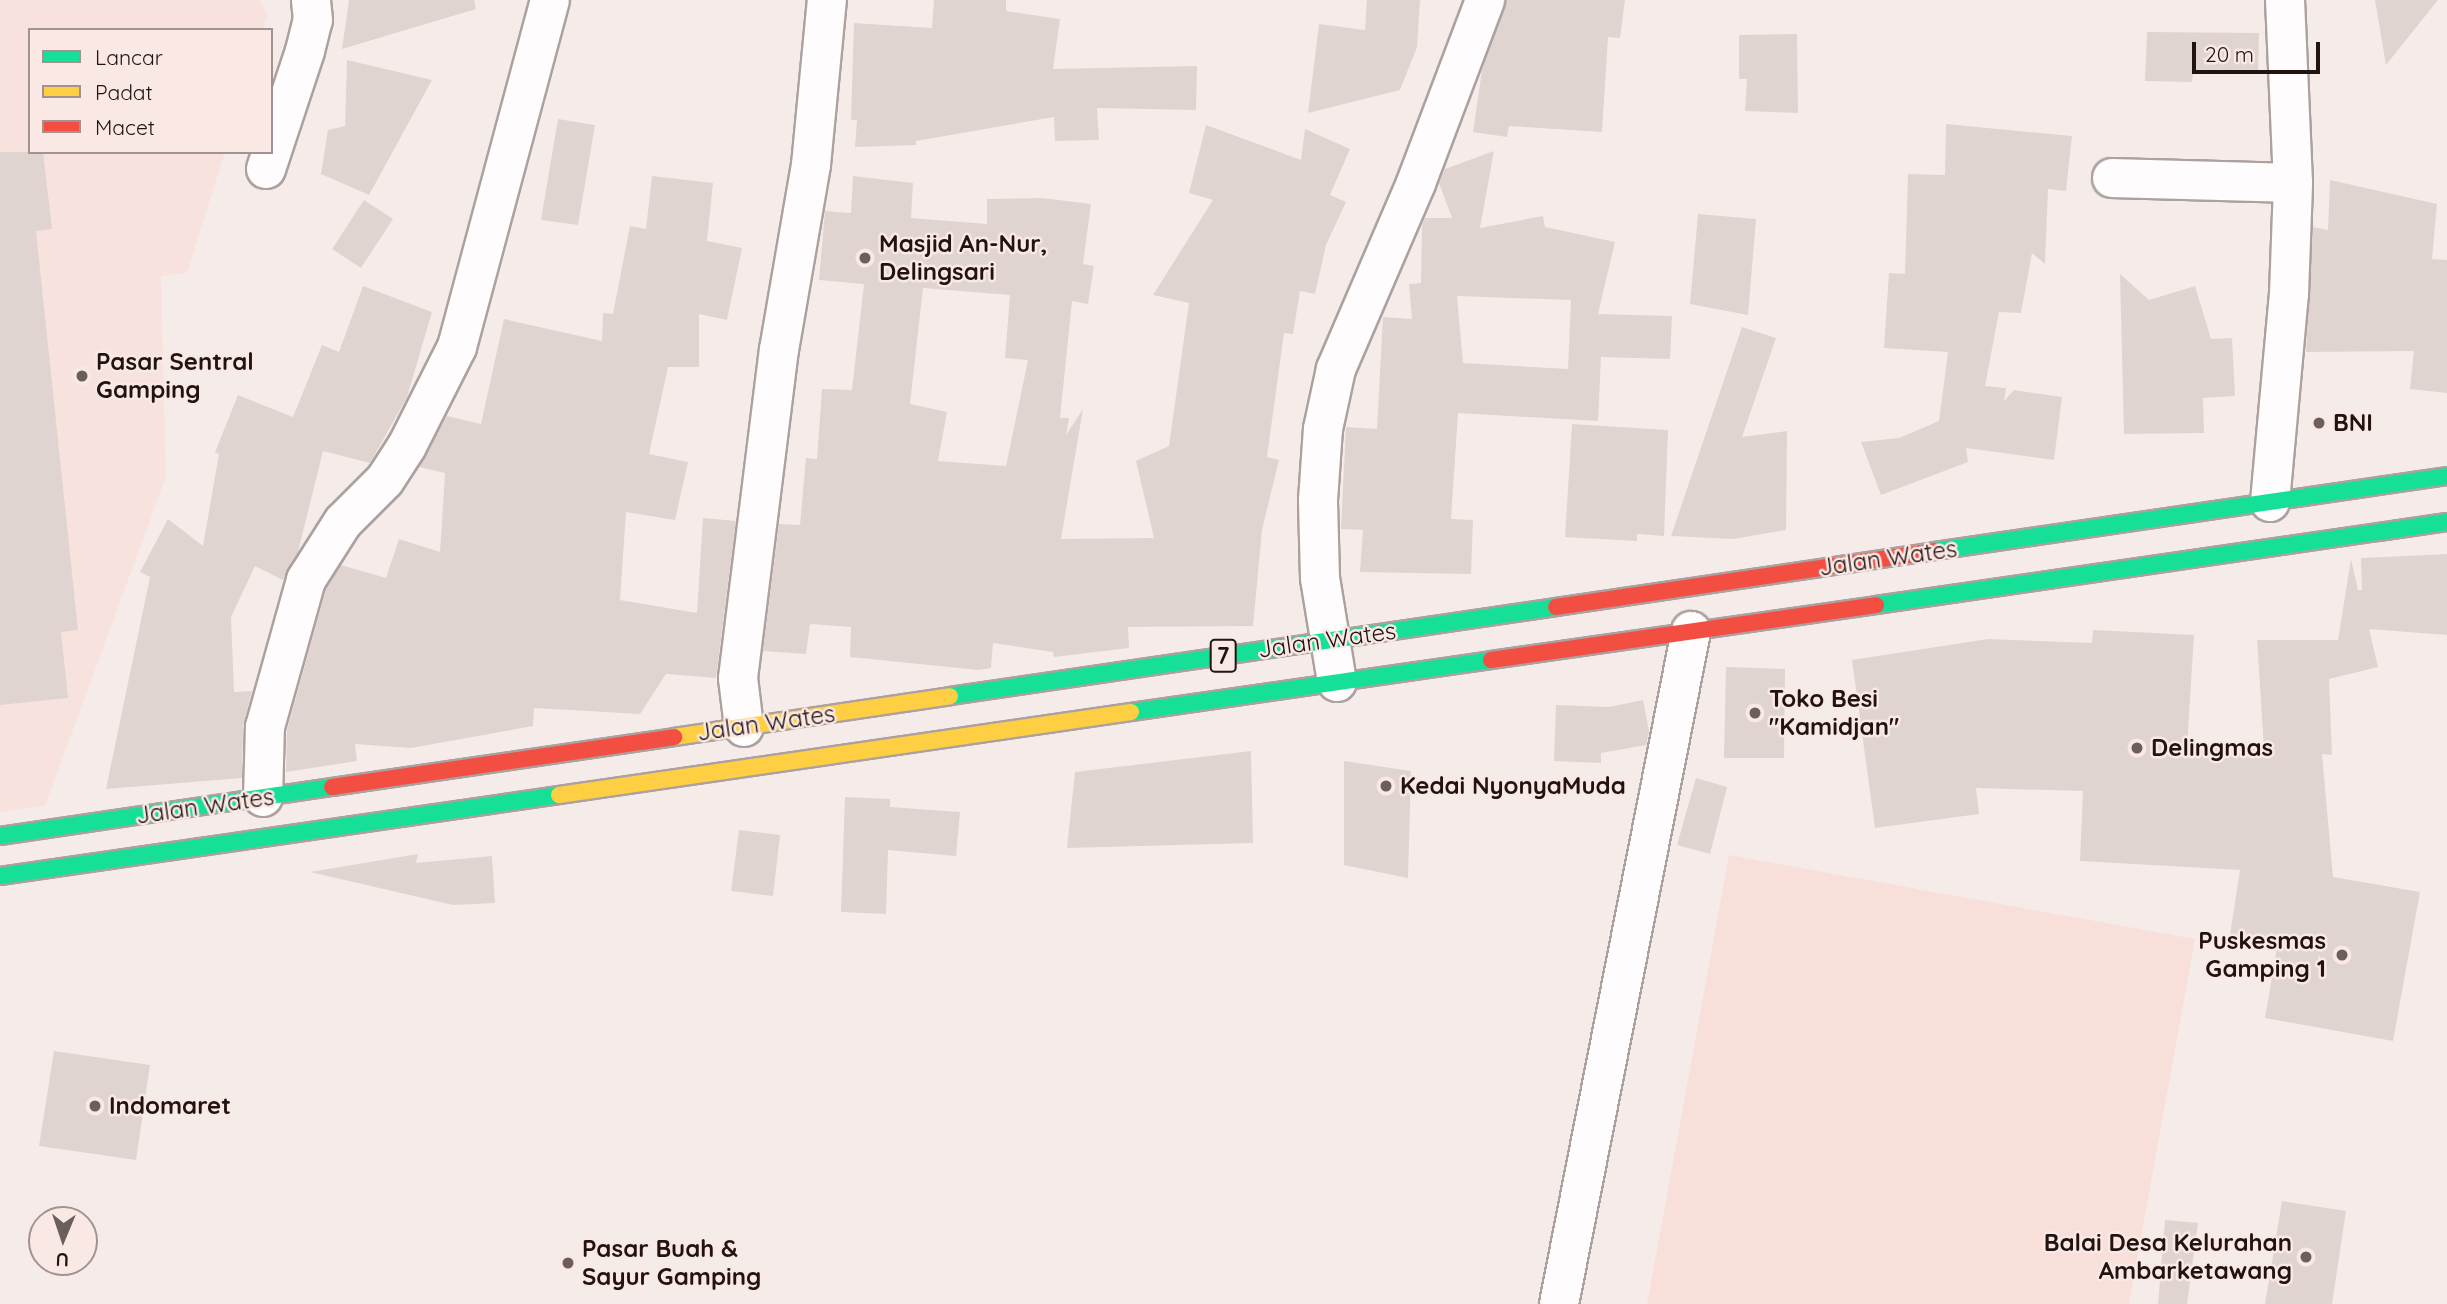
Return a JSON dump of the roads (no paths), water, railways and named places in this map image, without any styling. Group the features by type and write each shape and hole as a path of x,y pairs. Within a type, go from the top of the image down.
{"highway":[{"name":"Jalan Wates","path":"0,836 2447,476"},
{"name":"Jalan Wates","path":"0,876 2447,522"}],"street":[{"path":"273,148 313,20 311,0"},
{"path":"263,797 265,727 306,580 343,522 385,480 407,446 457,347 550,0"},
{"path":"744,727 738,678 779,350 811,165 827,0"},
{"path":"1337,682 1320,578 1318,500 1323,429 1336,369 1416,183 1485,0"},
{"path":"2270,502 2289,295 2293,183 2285,0"},
{"path":"266,169 271,154"},
{"path":"2112,178 2293,183"},
{"path":"1559,1304 1691,631"}],"place":[{"name":"Masjid An-Nur, Delingsari","path":"865,258"},
{"name":"Pasar Sentral Gamping","path":"82,376"},
{"name":"BNI","path":"2319,423"},
{"name":"Toko Besi \"Kamidjan\"","path":"1755,713"},
{"name":"Delingmas","path":"2137,748"},
{"name":"Kedai NyonyaMuda","path":"1386,786"},
{"name":"Puskesmas Gamping 1","path":"2342,955"},
{"name":"Indomaret","path":"95,1106"},
{"name":"Balai Desa Kelurahan Ambarketawang","path":"2306,1257"},
{"name":"Pasar Buah & Sayur Gamping","path":"568,1263"}]}
